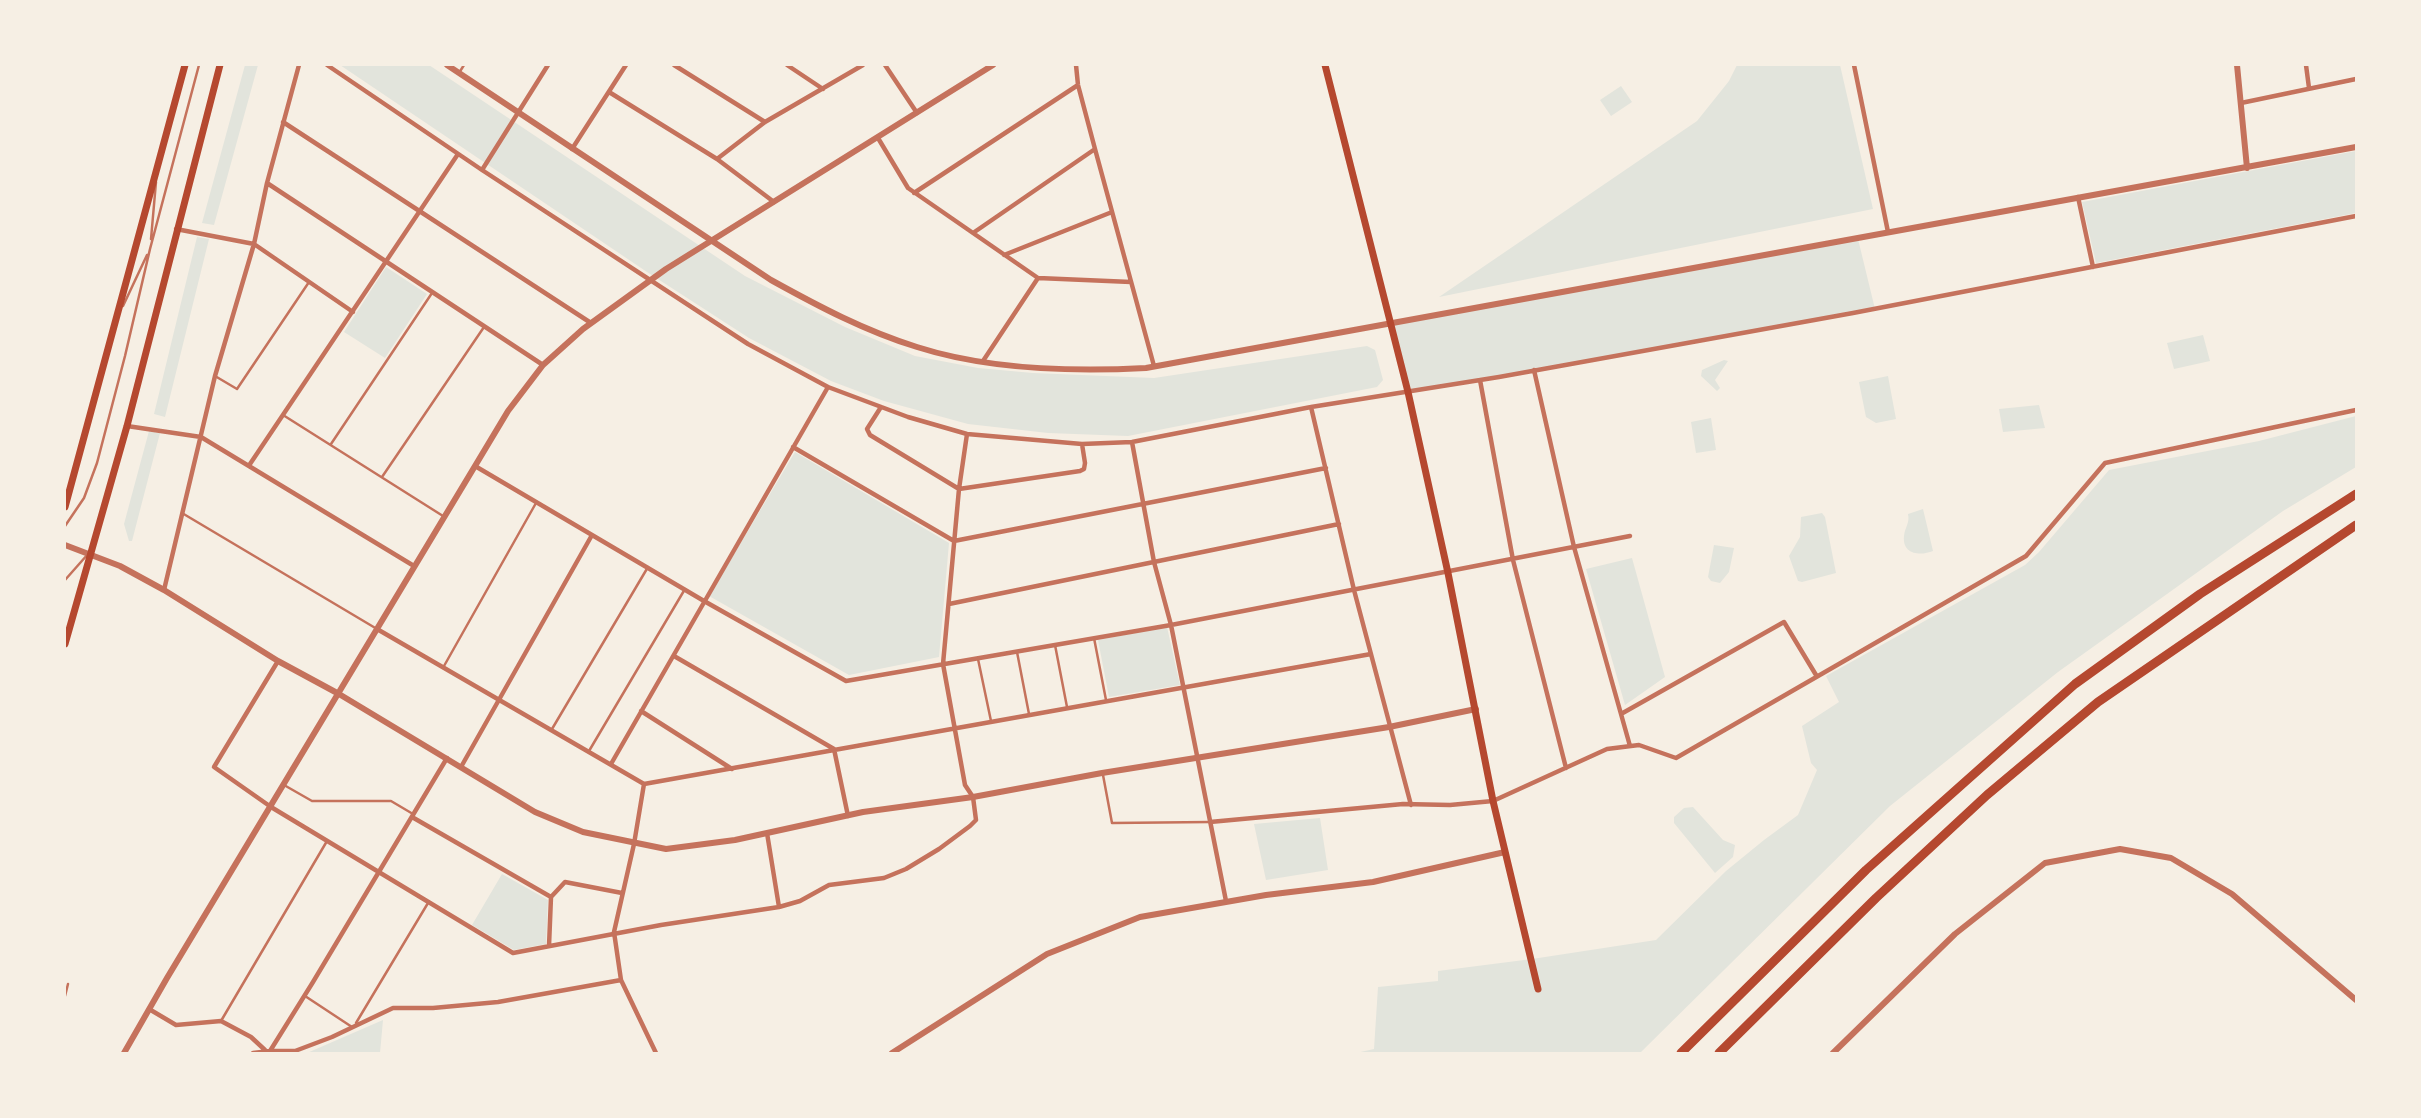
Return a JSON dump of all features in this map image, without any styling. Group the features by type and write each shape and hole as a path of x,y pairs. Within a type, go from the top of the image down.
{"highway":[{"path":"1681,1053 1866,870 2075,684 2200,594 2356,494"},
{"path":"1719,1053 1876,898 1987,795 2098,702 2356,525"}],"main road":[{"path":"65,507 185,65"},
{"path":"65,644 127,426 220,65"},
{"path":"1325,65 1408,392 1448,573 1493,801 1538,989"}],"street":[{"path":"164,590 215,376 254,244 267,183 299,65"},
{"path":"327,65 748,344 828,387 908,417 967,433 1082,444 1132,442 1311,407 1480,380 1853,313 2356,216"},
{"path":"447,65 771,280 858,325 917,347 1032,369 1096,370 1154,366 2356,147"},
{"path":"482,170 548,65"},
{"path":"572,149 626,65"},
{"path":"674,65 765,122"},
{"path":"787,65 823,89"},
{"path":"717,159 765,122 863,65"},
{"path":"886,65 917,113"},
{"path":"124,1053 474,466 509,411 543,365 591,323 651,280 993,65"},
{"path":"1076,65 1078,85 1154,366"},
{"path":"1854,65 1888,232"},
{"path":"2236,65 2247,168"},
{"path":"2306,65 2309,89"},
{"path":"2240,103 2356,79"},
{"path":"914,192 1078,85"},
{"path":"609,92 717,159 775,202"},
{"path":"283,122 591,323"},
{"path":"878,138 908,188 1038,278 1131,282"},
{"path":"972,233 1095,149"},
{"path":"250,464 458,154"},
{"path":"267,183 543,365"},
{"path":"2078,197 2093,267"},
{"path":"1004,255 1112,212"},
{"path":"176,229 254,244 353,312"},
{"path":"983,361 1038,278"},
{"path":"1534,370 1574,547 1630,746"},
{"path":"1480,380 1513,560 1566,768"},
{"path":"611,764 828,387"},
{"path":"881,407 867,429 870,435 959,489 1080,471 1084,469 1085,463 1082,444"},
{"path":"1311,407 1354,590 1411,804"},
{"path":"1210,822 1411,804 1450,805 1493,801 1607,749 1639,745 1676,758 2025,556 2105,463 2356,411"},
{"path":"127,426 201,437 250,464 414,566"},
{"path":"278,661 214,767 271,807 513,953 779,906 800,901 830,885 884,878 906,869 976,820 973,797 965,785 943,664 959,489 967,433"},
{"path":"1132,442 1154,562 1171,625 1226,901"},
{"path":"793,447 954,541 1326,468"},
{"path":"474,466 846,681 1171,625 1630,536"},
{"path":"948,604 1339,524"},
{"path":"461,767 592,535"},
{"path":"65,545 120,566 164,590 278,661 339,694 535,812 583,832 666,849 735,840 848,816 1389,727 1476,709"},
{"path":"1621,714 1784,622 1816,675"},
{"path":"377,629 644,783 1371,654"},
{"path":"674,656 834,749 848,816"},
{"path":"642,711 732,769"},
{"path":"268,1051 379,874 447,758"},
{"path":"644,783 614,934 621,980 656,1053"},
{"path":"413,816 551,897"},
{"path":"767,833 779,906"},
{"path":"1833,1053 1955,934 2045,863 2120,849 2171,858 2232,894 2356,1000"},
{"path":"892,1053 1047,954 1140,917 1226,901 1373,882 1505,852"},
{"path":"549,946 551,897 565,882 622,893"},
{"path":"253,1053 295,1051 393,1008 433,1008 498,1002 621,980"},
{"path":"149,1009 176,1025 221,1021 251,1037 268,1051"}],"lane":[{"path":"65,526 84,499 97,463 199,65"},
{"path":"459,73 464,65"},
{"path":"114,326 150,249 157,172"},
{"path":"215,376 237,389 309,282"},
{"path":"331,444 432,293"},
{"path":"382,477 484,327"},
{"path":"283,415 444,516"},
{"path":"444,666 536,503"},
{"path":"182,513 377,629"},
{"path":"65,580 89,554"},
{"path":"552,729 648,567"},
{"path":"589,751 685,589"},
{"path":"1094,638 1107,701"},
{"path":"1055,645 1067,708"},
{"path":"1017,652 1029,715"},
{"path":"978,659 991,722"},
{"path":"1102,773 1112,823 1210,822"},
{"path":"284,785 312,801 391,801 413,816"},
{"path":"221,1021 327,841"},
{"path":"304,996 354,1027 428,903"},
{"path":"65,996 68,984"}],"shaded area":[{"path":"245,65 258,65 214,225 202,223"},
{"path":"340,65 429,65 745,276 845,327 915,356 978,368 1154,378 1367,346 1375,350 1383,380 1377,387 1128,436 1048,433 968,424 884,401 831,381 749,338"},
{"path":"1737,65 1840,65 1873,209 1439,297 1697,121 1729,81"},
{"path":"1621,86 1632,102 1611,116 1600,100"},
{"path":"2356,151 2356,213 2096,263 2082,202"},
{"path":"197,237 209,239 165,417 154,414"},
{"path":"1858,239 1875,309 1408,392 1392,324"},
{"path":"386,267 427,294 385,358 344,332"},
{"path":"2203,335 2210,361 2174,369 2167,343"},
{"path":"1724,360 1728,361 1715,380 1720,388 1717,391 1701,376 1702,370"},
{"path":"1888,376 1896,419 1876,423 1866,417 1859,382"},
{"path":"2039,405 2045,428 2003,432 1999,409"},
{"path":"2356,416 2356,467 2283,511 2058,672 1890,806 1640,1053 1356,1053 1374,1049 1378,987 1438,981 1438,971 1656,940 1726,871 1798,815 1817,770 1811,763 1802,726 1839,702 1826,676 2025,565 2109,470 2259,441"},
{"path":"1711,418 1716,450 1696,453 1691,422"},
{"path":"149,431 160,433 132,541 129,541 124,524"},
{"path":"795,452 949,543 939,657 849,675 709,596"},
{"path":"1923,509 1933,551 1918,553 1906,547 1904,536 1908,514"},
{"path":"1822,513 1836,573 1798,581 1789,556 1800,537 1801,517"},
{"path":"1714,545 1734,548 1729,572 1720,583 1711,581 1708,577"},
{"path":"1632,558 1665,677 1625,705 1586,569"},
{"path":"1167,627 1180,685 1109,697 1098,640"},
{"path":"1693,807 1723,840 1735,845 1733,857 1715,873 1674,823 1674,817 1684,808"},
{"path":"1320,818 1328,870 1266,880 1254,824"},
{"path":"502,874 548,900 546,944 514,950 472,925"},
{"path":"383,1020 380,1053 307,1053"}]}
